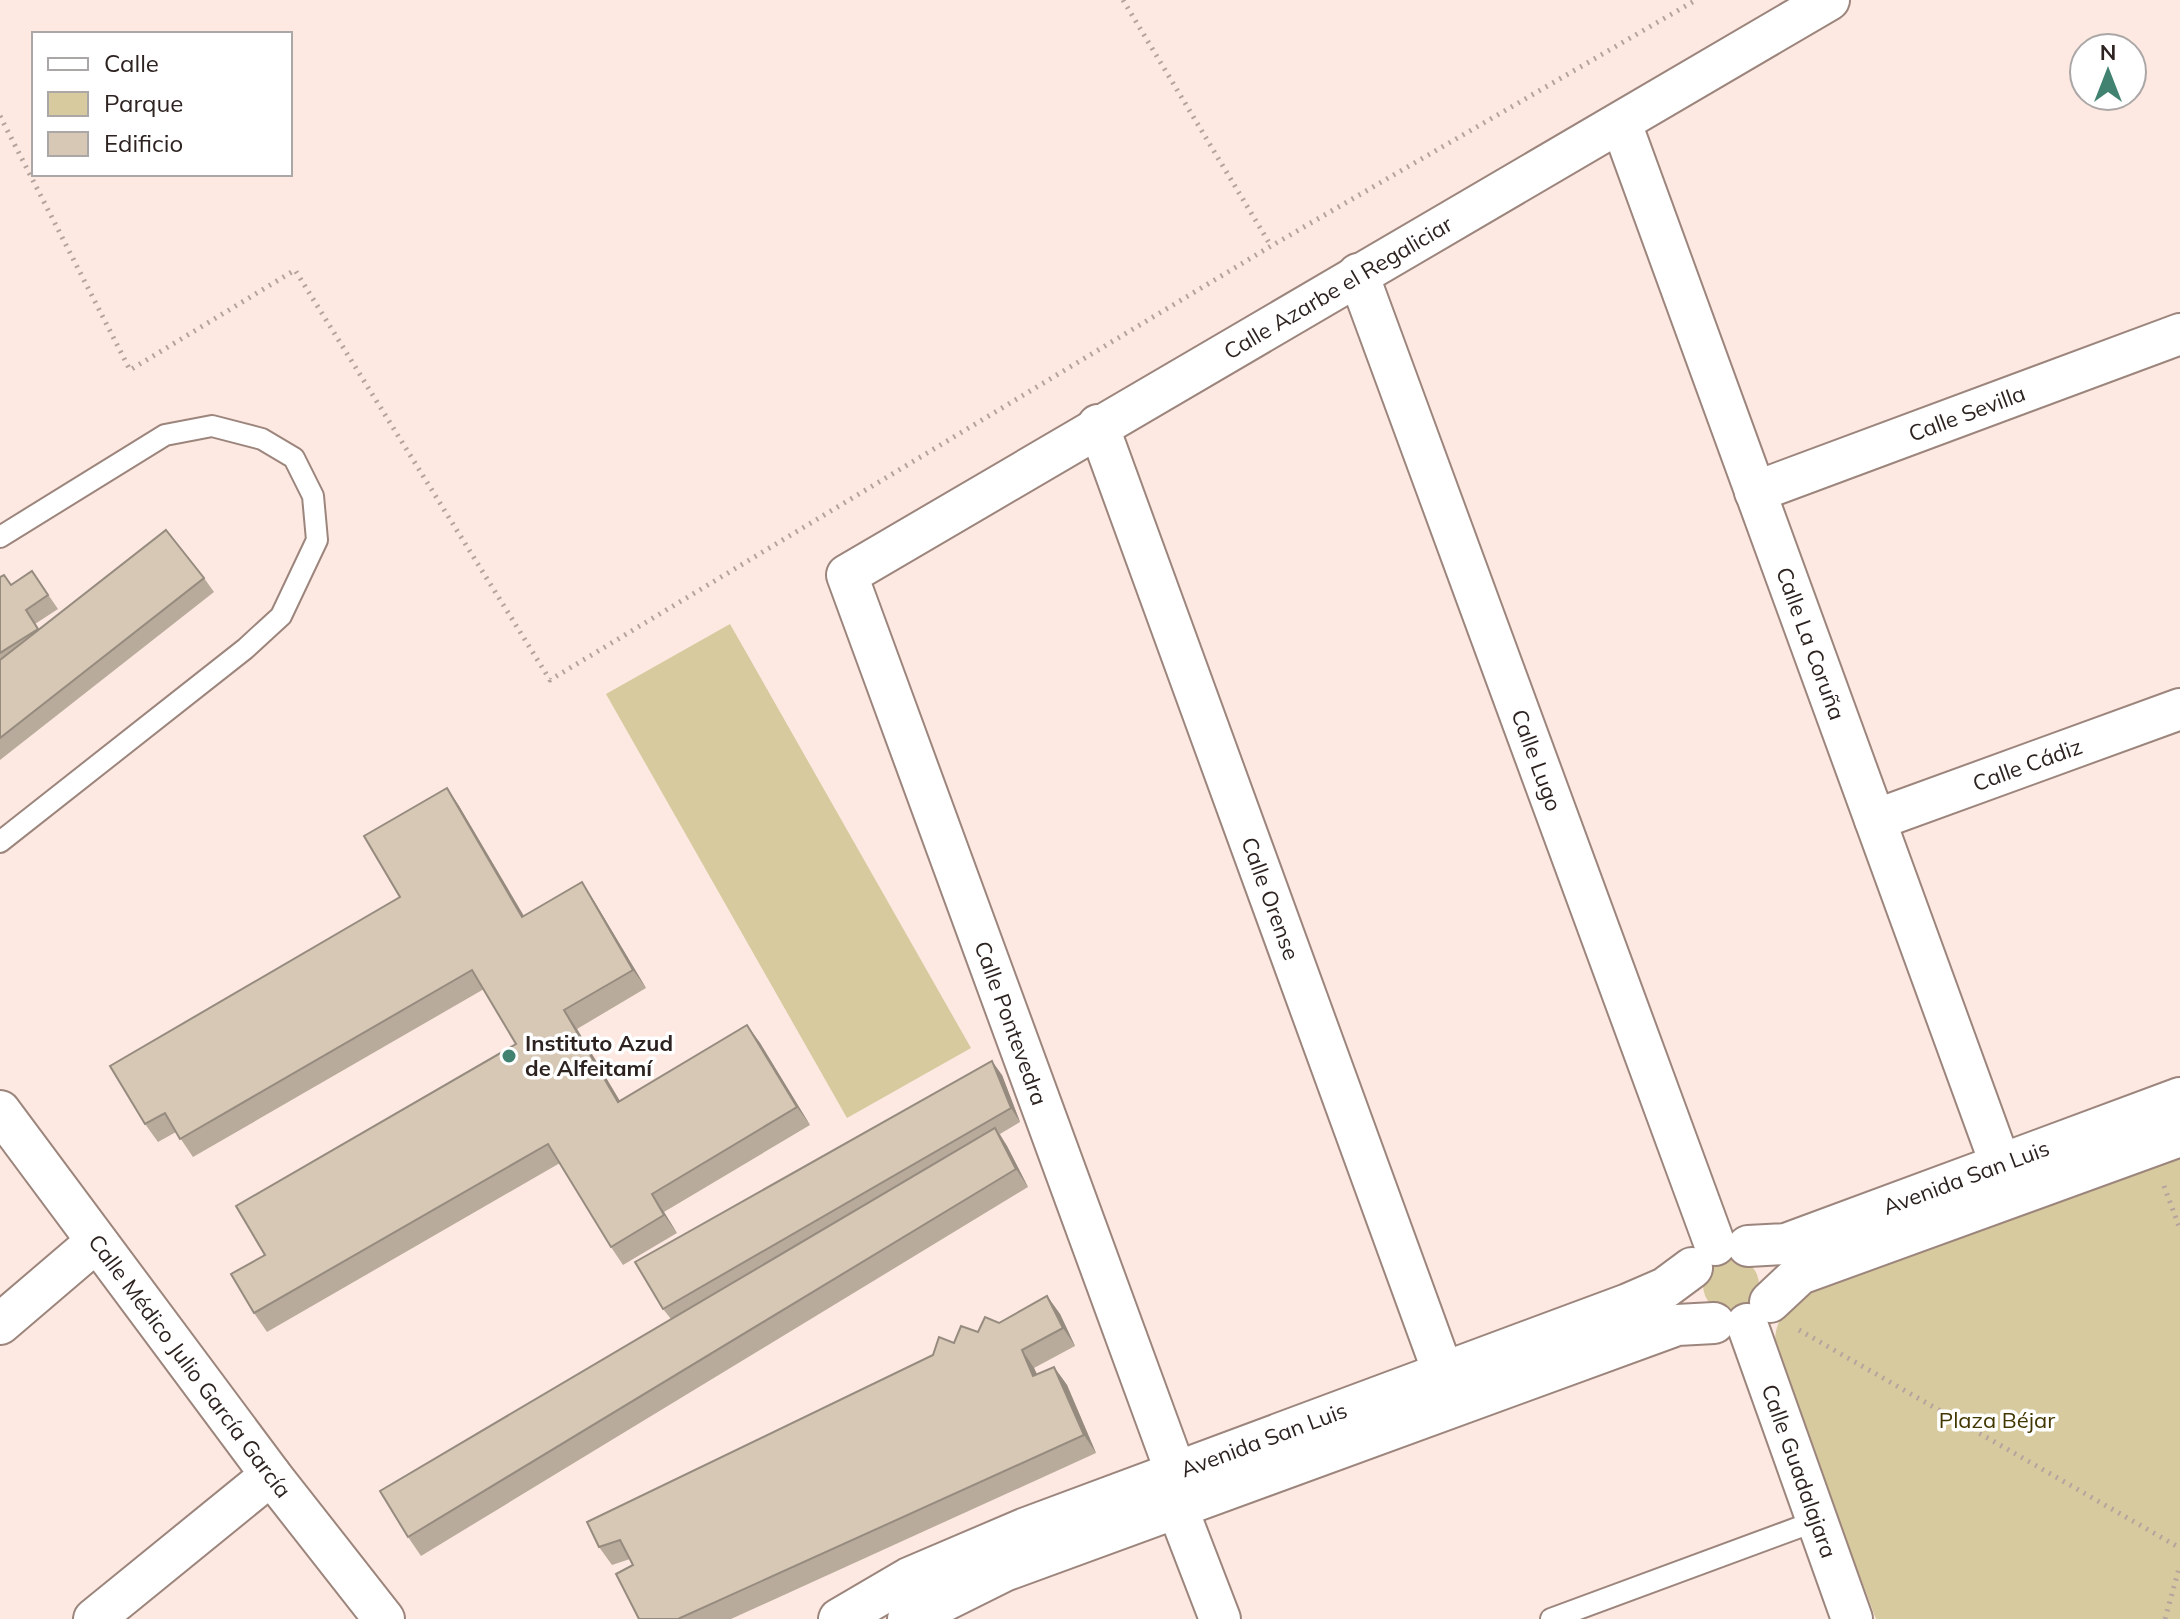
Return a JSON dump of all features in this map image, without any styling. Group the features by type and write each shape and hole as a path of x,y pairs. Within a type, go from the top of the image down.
{"street":[{"name":"Calle Azarbe el Regaliciar","path":"847,575 1098,425 1829,0"},
{"name":"Calle La Coruña","path":"1621,123 2000,1163"},
{"name":"Calle Lugo","path":"1358,274 1719,1253"},
{"name":"Calle Sevilla","path":"1755,492 2180,334"},
{"name":"Calle Orense","path":"1098,425 1443,1372"},
{"name":"Calle Pontevedra","path":"847,575 1175,1470"},
{"name":"Calle Cádiz","path":"1875,820 2180,709"},
{"name":"Avenida San Luis","path":"839,1619 909,1578 1175,1470 1665,1288 1719,1253 1786,1244 2180,1098"},
{"name":"Calle Médico Julio García García","path":"0,1111 271,1475 384,1619"},
{"name":"Avenida San Luis","path":"914,1617 1004,1571 1178,1510 1677,1325 1749,1314 1800,1274 2180,1136"},
{"path":"0,1324 96,1242"},
{"path":"1719,1253 1762,1255 1771,1269 1773,1285 1749,1314 1701,1314 1692,1300 1688,1284 1719,1253"},
{"name":"Calle Guadalajara","path":"1749,1314 1816,1521 1852,1619"},
{"path":"94,1619 271,1475"},
{"path":"1178,1510 1220,1619"}],"lane":[{"path":"0,537 165,435 212,426 262,439 294,458 313,496 317,540 281,616 245,649 0,842"},
{"path":"1551,1619 1816,1521"}],"path":[{"path":"1123,0 1271,246"},
{"path":"0,116 130,370 295,270 550,680 1271,246 1696,0"},
{"path":"1749,1314 2180,1548"},
{"path":"2165,1619 2180,1565"}],"green space":[{"path":"730,624 971,1048 847,1118 606,694"},
{"name":"Plaza Béjar","path":"2180,1157 2180,1619 1876,1619 1776,1355 1775,1336 1783,1315 1801,1295"},
{"path":"1731,1257 1751,1265 1759,1285 1751,1305 1731,1313 1711,1305 1703,1285 1711,1265"}],"building":[{"path":"166,530 204,578 0,738 0,660"},
{"path":"32,571 48,595 26,610 38,629 0,653 0,577 4,575 11,585"},
{"path":"447,788 522,917 582,882 633,970 564,1010 618,1102 747,1025 797,1107 652,1194 664,1215 611,1247 548,1144 254,1313 231,1274 265,1255 236,1206 516,1044 472,970 180,1139 165,1113 145,1124 110,1066 400,897 364,836"},
{"path":"992,1061 1011,1108 663,1309 635,1262"},
{"path":"995,1128 1016,1169 408,1537 380,1491"},
{"path":"1047,1296 1063,1328 1022,1350 1033,1376 1054,1367 1084,1435 678,1619 639,1619 616,1574 633,1565 620,1540 599,1547 587,1522 933,1355 939,1337 954,1343 961,1326 978,1332 985,1317 999,1323"}],"place":[{"name":"Instituto Azud de Alfeitamí","path":"509,1056"}]}
